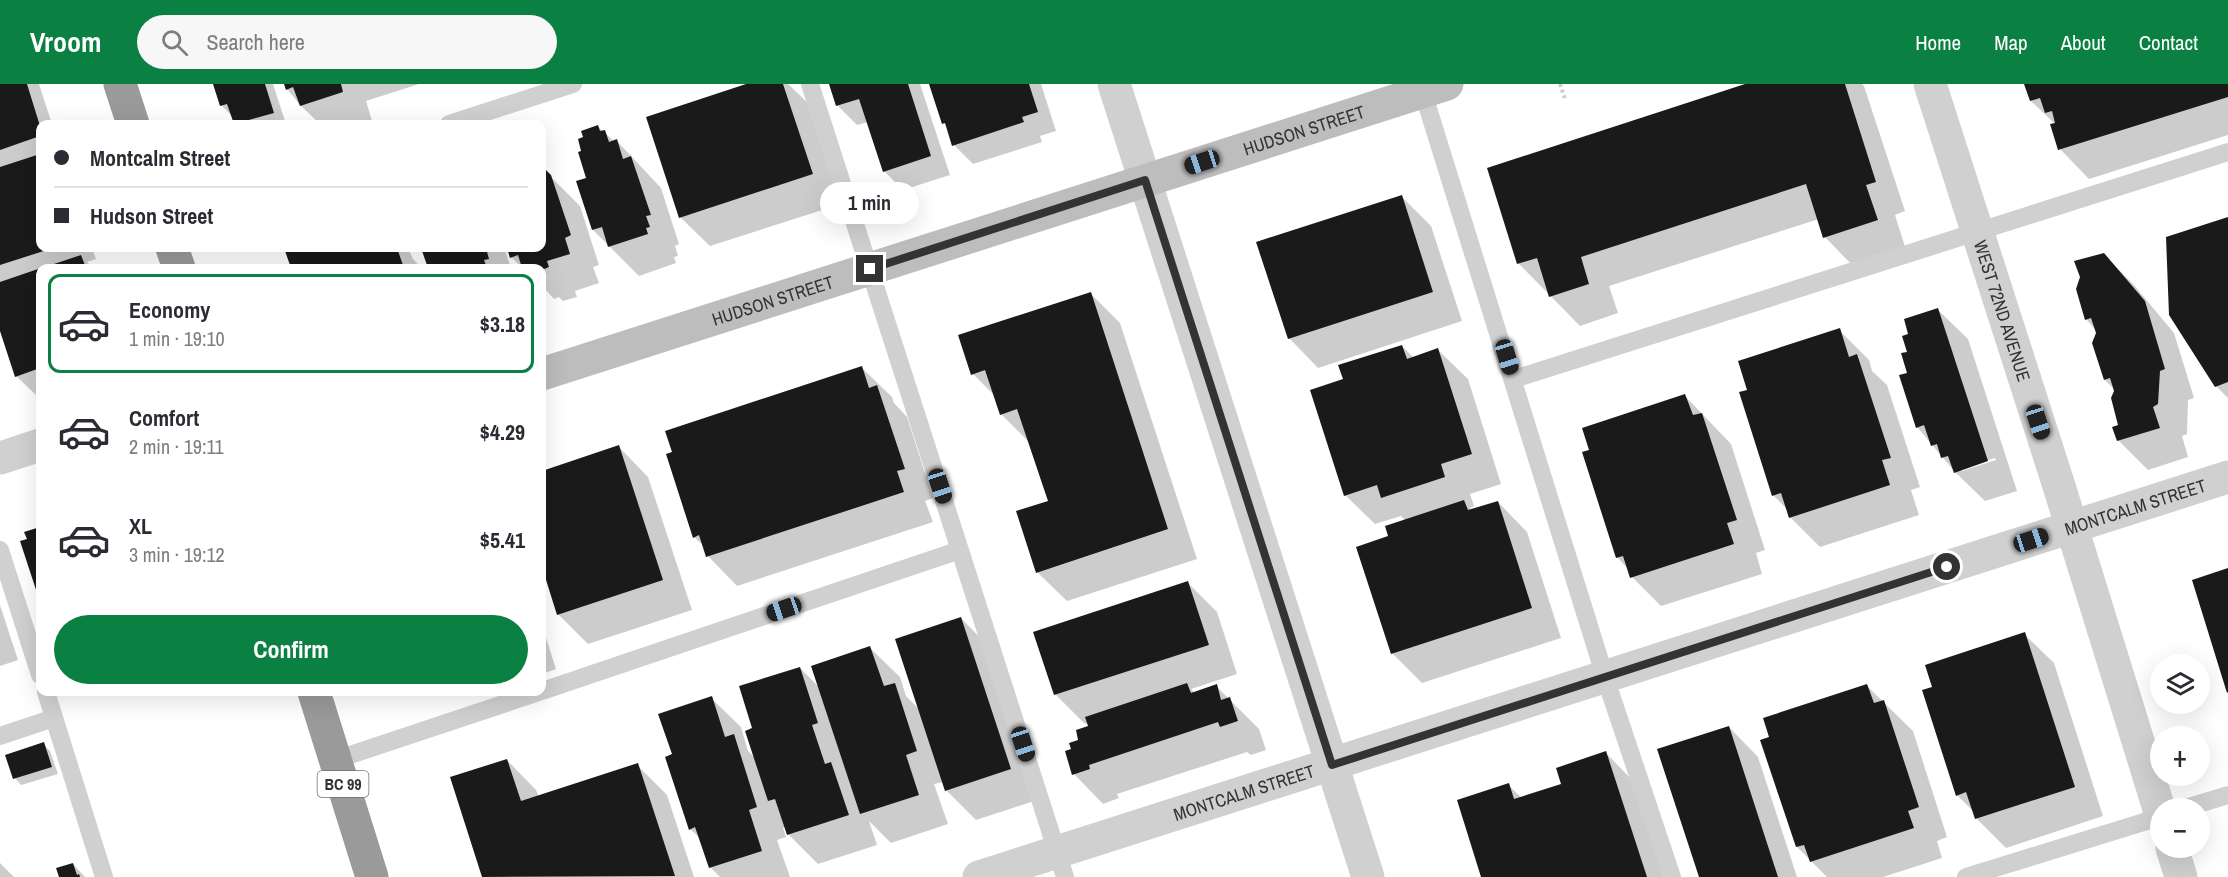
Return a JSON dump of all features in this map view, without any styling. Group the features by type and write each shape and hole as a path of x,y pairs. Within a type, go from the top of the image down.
{"highway":[{"path":"120,84 132,120"},
{"name":"BC 99","path":"315,696 372,877"}],"street":[{"path":"1114,84 1368,877"},
{"name":"WEST 72ND AVENUE","path":"1930,84 2072,527 2155,798"},
{"name":"HUDSON STREET","path":"546,373 1430,87"},
{"path":"0,458 36,446"},
{"name":"MONTCALM STREET","path":"979,877 1061,865 1332,765 2228,477"},
{"path":"2175,858 2181,877"}],"lane":[{"path":"461,120 573,84"},
{"path":"810,84 1061,865"},
{"path":"1430,87 1514,379 1605,677 1672,877"},
{"path":"1514,379 2228,152"},
{"path":"0,550 36,662"},
{"path":"546,689 960,550"},
{"path":"47,696 104,877"},
{"path":"335,760 526,696"},
{"path":"0,736 54,718"},
{"path":"2210,800 2228,795"},
{"path":"1966,877 2150,817"}],"path":[{"path":"1560,84 1565,99"}],"building":[{"path":"0,84 27,84 38,120 36,120 36,137 0,150"},
{"path":"213,84 265,84 274,113 249,120 233,120 227,104 220,106"},
{"path":"284,84 341,84 343,92 300,106 293,87 286,90"},
{"path":"746,84 783,84 813,174 679,218 646,117"},
{"path":"829,84 908,84 931,156 883,172 859,99 836,106"},
{"path":"929,84 1029,84 1038,112 1022,117 1024,122 952,146"},
{"path":"1745,84 1845,84 1876,182 1866,185 1878,220 1823,238 1806,184 1581,257 1589,284 1549,297 1537,258 1517,264 1487,168"},
{"path":"2024,84 2228,84 2228,97 2058,150 2050,124 2055,123 2052,111 2045,113 2040,98 2030,101"},
{"path":"598,125 600,131 605,130 609,142 617,139 623,159 631,156 651,215 646,216 650,227 646,228 648,234 608,247 602,227 592,230 576,181 586,178 578,152 581,151 578,139 583,137 581,131"},
{"path":"36,155 36,252 41,252 0,265 0,167"},
{"path":"546,170 551,175 571,235 565,238 570,254 547,261 549,267 546,268 546,264 521,264 518,255 510,258 508,252 546,252"},
{"path":"1402,195 1433,292 1288,339 1256,242"},
{"path":"2228,217 2228,382 2215,387 2169,315 2166,237"},
{"path":"285,252 398,252 403,264 290,264"},
{"path":"422,252 487,252 489,259 484,260 486,264 427,264"},
{"path":"2104,253 2145,301 2165,369 2160,371 2158,404 2153,407 2160,428 2117,441 2112,427 2118,425 2111,398 2114,391 2110,378 2104,380 2092,343 2096,333 2091,318 2085,320 2076,289 2080,277 2074,261"},
{"path":"81,255 84,264 54,264"},
{"path":"36,270 36,369 15,377 0,331 0,282"},
{"path":"1091,292 1168,529 1036,573 1016,511 1048,501 1017,409 1000,415 985,370 971,375 958,335"},
{"path":"1938,308 1988,461 1954,473 1948,456 1941,458 1937,444 1931,446 1924,425 1916,428 1899,375 1907,373 1901,353 1907,352 1902,336 1908,334 1904,319"},
{"path":"1840,328 1849,357 1857,354 1891,458 1882,460 1890,485 1789,518 1781,493 1772,496 1739,392 1747,390 1738,361"},
{"path":"1402,345 1407,359 1438,348 1472,454 1441,464 1445,477 1381,498 1377,485 1344,496 1310,390 1343,379 1338,365"},
{"path":"862,366 869,388 877,385 905,469 897,471 904,492 706,557 699,535 693,538 666,454 672,452 665,431"},
{"path":"1685,394 1693,415 1702,413 1737,520 1727,523 1734,544 1630,578 1623,556 1616,558 1582,452 1589,450 1582,428"},
{"path":"619,445 663,580 557,615 546,580 546,470"},
{"path":"1464,500 1468,510 1498,501 1532,608 1391,654 1356,547 1388,536 1385,526"},
{"path":"36,528 36,590 20,541 27,539 24,532"},
{"path":"2228,568 2228,692 2227,693 2192,580"},
{"path":"1188,581 1209,645 1054,695 1033,632"},
{"path":"961,617 1011,769 945,791 895,639"},
{"path":"2025,632 2075,787 1975,819 1966,792 1956,796 1922,690 1932,687 1925,665"},
{"path":"870,646 884,686 895,683 917,751 906,755 919,795 860,814 811,666"},
{"path":"800,667 818,723 812,725 825,764 831,762 849,815 787,835 775,799 768,801 745,731 752,728 739,686"},
{"path":"1187,683 1191,693 1217,684 1221,700 1230,697 1238,721 1220,727 1218,722 1089,765 1090,769 1072,775 1065,751 1071,749 1069,743 1078,740 1076,730 1088,726 1085,717"},
{"path":"1867,684 1874,703 1884,700 1919,807 1908,811 1914,828 1810,862 1804,845 1796,847 1760,740 1769,737 1763,718"},
{"path":"712,696 725,737 734,734 757,807 749,810 762,851 709,868 695,827 689,830 665,757 672,754 658,714"},
{"path":"1729,726 1778,877 1699,877 1657,749"},
{"path":"44,742 52,767 13,779 5,755"},
{"path":"1606,751 1647,877 1481,877 1457,800 1509,783 1514,799 1561,784 1556,768"},
{"path":"507,759 521,801 638,763 675,876 482,877 450,777"},
{"path":"73,863 80,877 59,877 56,868"}],"route":[{"path":"870,269 1145,180 1332,765 1947,567"}]}
